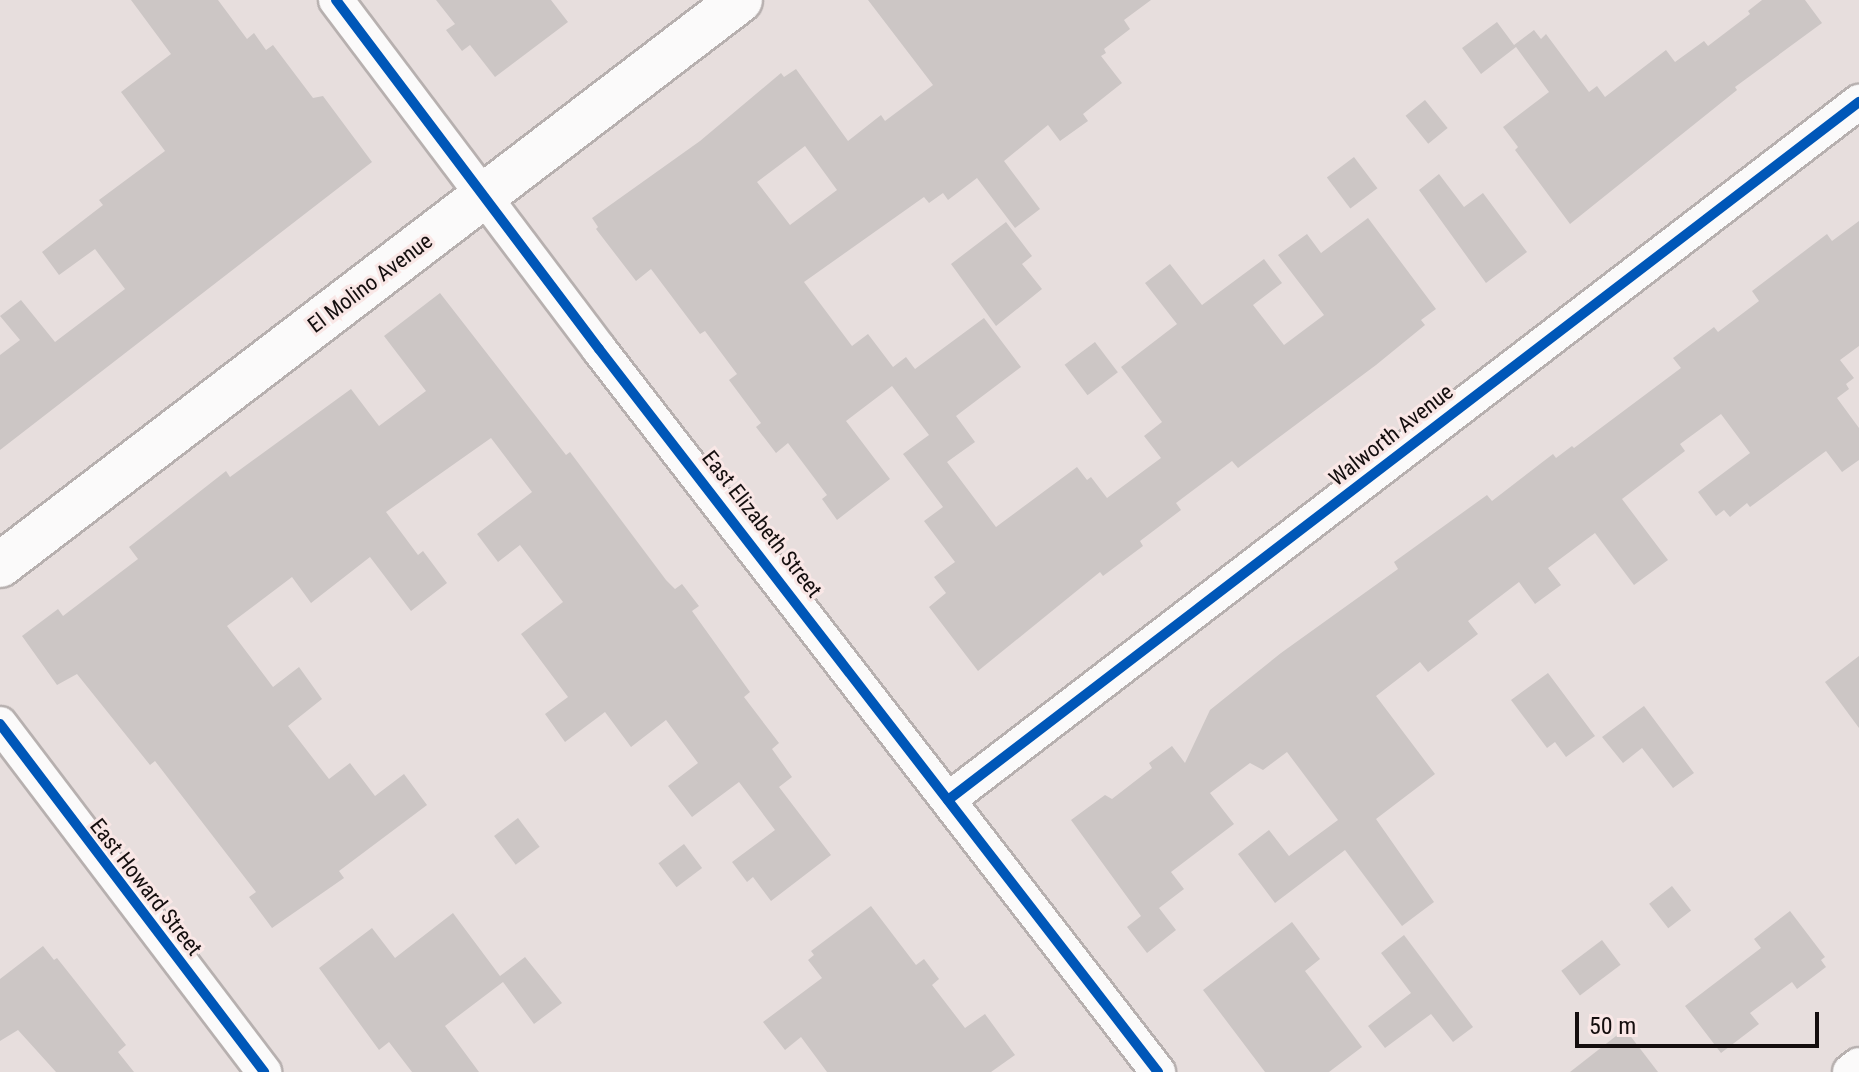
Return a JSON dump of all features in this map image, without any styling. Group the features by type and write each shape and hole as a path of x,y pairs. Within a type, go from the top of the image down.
{"street":[{"name":"East Elizabeth Street","path":"336,0 486,195 599,349 1158,1072"},
{"name":"El Molino Avenue","path":"0,565 740,0"},
{"name":"Walworth Avenue","path":"948,800 1859,102"},
{"name":"East Howard Street","path":"0,724 264,1072"},
{"path":"1850,1072 1859,1065"}],"building":[{"path":"131,0 218,0 247,39 254,33 266,50 273,45 313,98 323,96 372,162 0,450 0,355 20,340 0,316 21,300 55,342 125,289 95,249 59,275 42,252 103,205 99,200 165,151 121,92 171,54"},
{"path":"436,0 551,0 568,22 495,77 470,45 462,51 446,30 455,24"},
{"path":"868,0 1151,0 1124,20 1130,29 1104,49 1106,53 1101,56 1122,83 1083,114 1088,121 1060,141 1048,125 1004,161 1040,209 1015,228 977,178 948,200 943,193 929,203 924,197 804,282 852,346 868,334 893,367 906,357 915,369 984,318 1021,367 956,416 975,442 947,462 996,527 1077,467 1087,480 1091,477 1107,498 1161,458 1144,436 1162,422 1121,367 1177,324 1145,283 1170,264 1202,305 1264,259 1282,283 1253,305 1284,345 1324,315 1278,255 1307,234 1321,253 1368,218 1436,309 1421,320 1425,325 1376,365 1238,468 1232,461 1176,503 1181,510 1140,541 1143,546 1103,576 1100,572 978,671 929,607 946,593 934,577 955,562 924,521 943,507 903,454 929,435 892,386 846,421 890,479 837,520 822,499 827,495 788,443 776,453 756,427 761,423 729,380 737,374 705,331 700,334 651,269 636,281 596,229 598,227 592,218 700,141 781,73 784,77 796,69 848,141 881,115 885,121 933,85","holes":["805,146 837,190 790,225 757,182"]},
{"path":"1762,0 1805,0 1822,23 1735,87 1737,90 1570,224 1515,150 1518,147 1503,127 1549,92 1516,47 1481,74 1462,48 1497,22 1514,45 1534,30 1541,39 1546,34 1589,92 1597,86 1605,97 1666,50 1675,62 1704,41 1708,46 1750,14 1748,11"},
{"path":"1425,100 1448,128 1428,144 1406,116"},
{"path":"1354,157 1377,188 1350,209 1327,177"},
{"path":"1439,174 1464,207 1483,193 1527,252 1486,283 1419,190"},
{"path":"1859,221 1859,346 1840,360 1854,378 1846,384 1849,389 1837,398 1859,428 1859,460 1842,472 1826,451 1750,507 1747,503 1730,517 1724,510 1716,516 1698,492 1750,453 1721,414 1680,444 1685,451 1622,499 1668,560 1634,585 1595,533 1548,568 1561,585 1535,604 1519,582 1468,621 1478,634 1428,672 1420,662 1376,696 1435,774 1376,819 1434,902 1402,926 1345,850 1275,903 1238,854 1269,830 1289,856 1338,820 1287,752 1263,770 1250,763 1210,793 1234,824 1171,872 1184,889 1159,908 1176,930 1147,953 1127,927 1141,916 1071,820 1105,795 1112,799 1152,768 1149,763 1172,746 1185,763 1210,710 1281,653 1398,569 1394,562 1487,495 1492,501 1553,454 1556,458 1572,446 1574,448 1681,368 1673,358 1714,327 1718,332 1759,301 1752,291 1827,234 1832,241"},
{"path":"1006,222 1032,256 1022,264 1042,289 996,326 951,264"},
{"path":"440,293 566,455 570,452 666,580 675,589 682,584 699,606 692,611 750,692 744,697 779,743 772,749 792,777 779,787 831,855 771,901 753,877 747,882 732,862 775,830 739,782 692,817 668,786 698,763 666,720 631,747 605,712 565,742 545,714 568,697 521,634 563,602 520,545 498,562 477,534 532,492 491,438 386,512 418,555 423,551 447,583 411,611 370,557 311,603 292,577 227,626 273,687 299,667 322,699 288,726 329,779 350,763 375,796 404,774 427,805 339,871 344,878 272,928 249,897 256,892 155,761 150,765 77,674 57,685 22,636 58,609 63,616 138,559 129,547 226,471 230,477 351,389 379,426 426,391 384,336"},
{"path":"1095,342 1118,372 1088,395 1065,365"},
{"path":"1859,656 1859,728 1825,682"},
{"path":"1548,673 1595,736 1566,757 1555,742 1547,748 1511,700"},
{"path":"1644,706 1694,773 1673,788 1642,748 1623,763 1602,737"},
{"path":"518,818 540,847 516,865 494,836"},
{"path":"684,844 702,868 676,887 658,863"},
{"path":"1672,886 1691,910 1668,928 1649,904"},
{"path":"871,906 916,965 924,959 939,979 932,985 965,1028 985,1014 1015,1055 991,1072 827,1072 801,1037 785,1050 763,1022 822,978 808,960 814,955 811,951"},
{"path":"1790,911 1825,957 1821,960 1826,967 1797,989 1792,982 1750,1013 1759,1024 1721,1053 1685,1006 1761,948 1754,939"},
{"path":"453,913 500,976 525,957 562,1003 534,1024 503,982 445,1026 479,1072 412,1072 389,1042 379,1050 319,968 372,928 395,958"},
{"path":"1292,922 1320,959 1305,971 1362,1047 1329,1072 1265,1072 1203,990"},
{"path":"1404,935 1473,1027 1453,1042 1431,1014 1385,1048 1368,1026 1411,993 1381,953"},
{"path":"1602,940 1621,965 1580,995 1561,971"},
{"path":"43,946 54,960 57,958 126,1045 118,1052 134,1072 56,1072 18,1030 0,1041 0,979"},
{"path":"1625,1029 1658,1072 1570,1072"}],"cycle path":[{"path":"336,0 599,349 1158,1072"},
{"path":"948,800 1859,102"},
{"path":"0,724 264,1072"}]}
